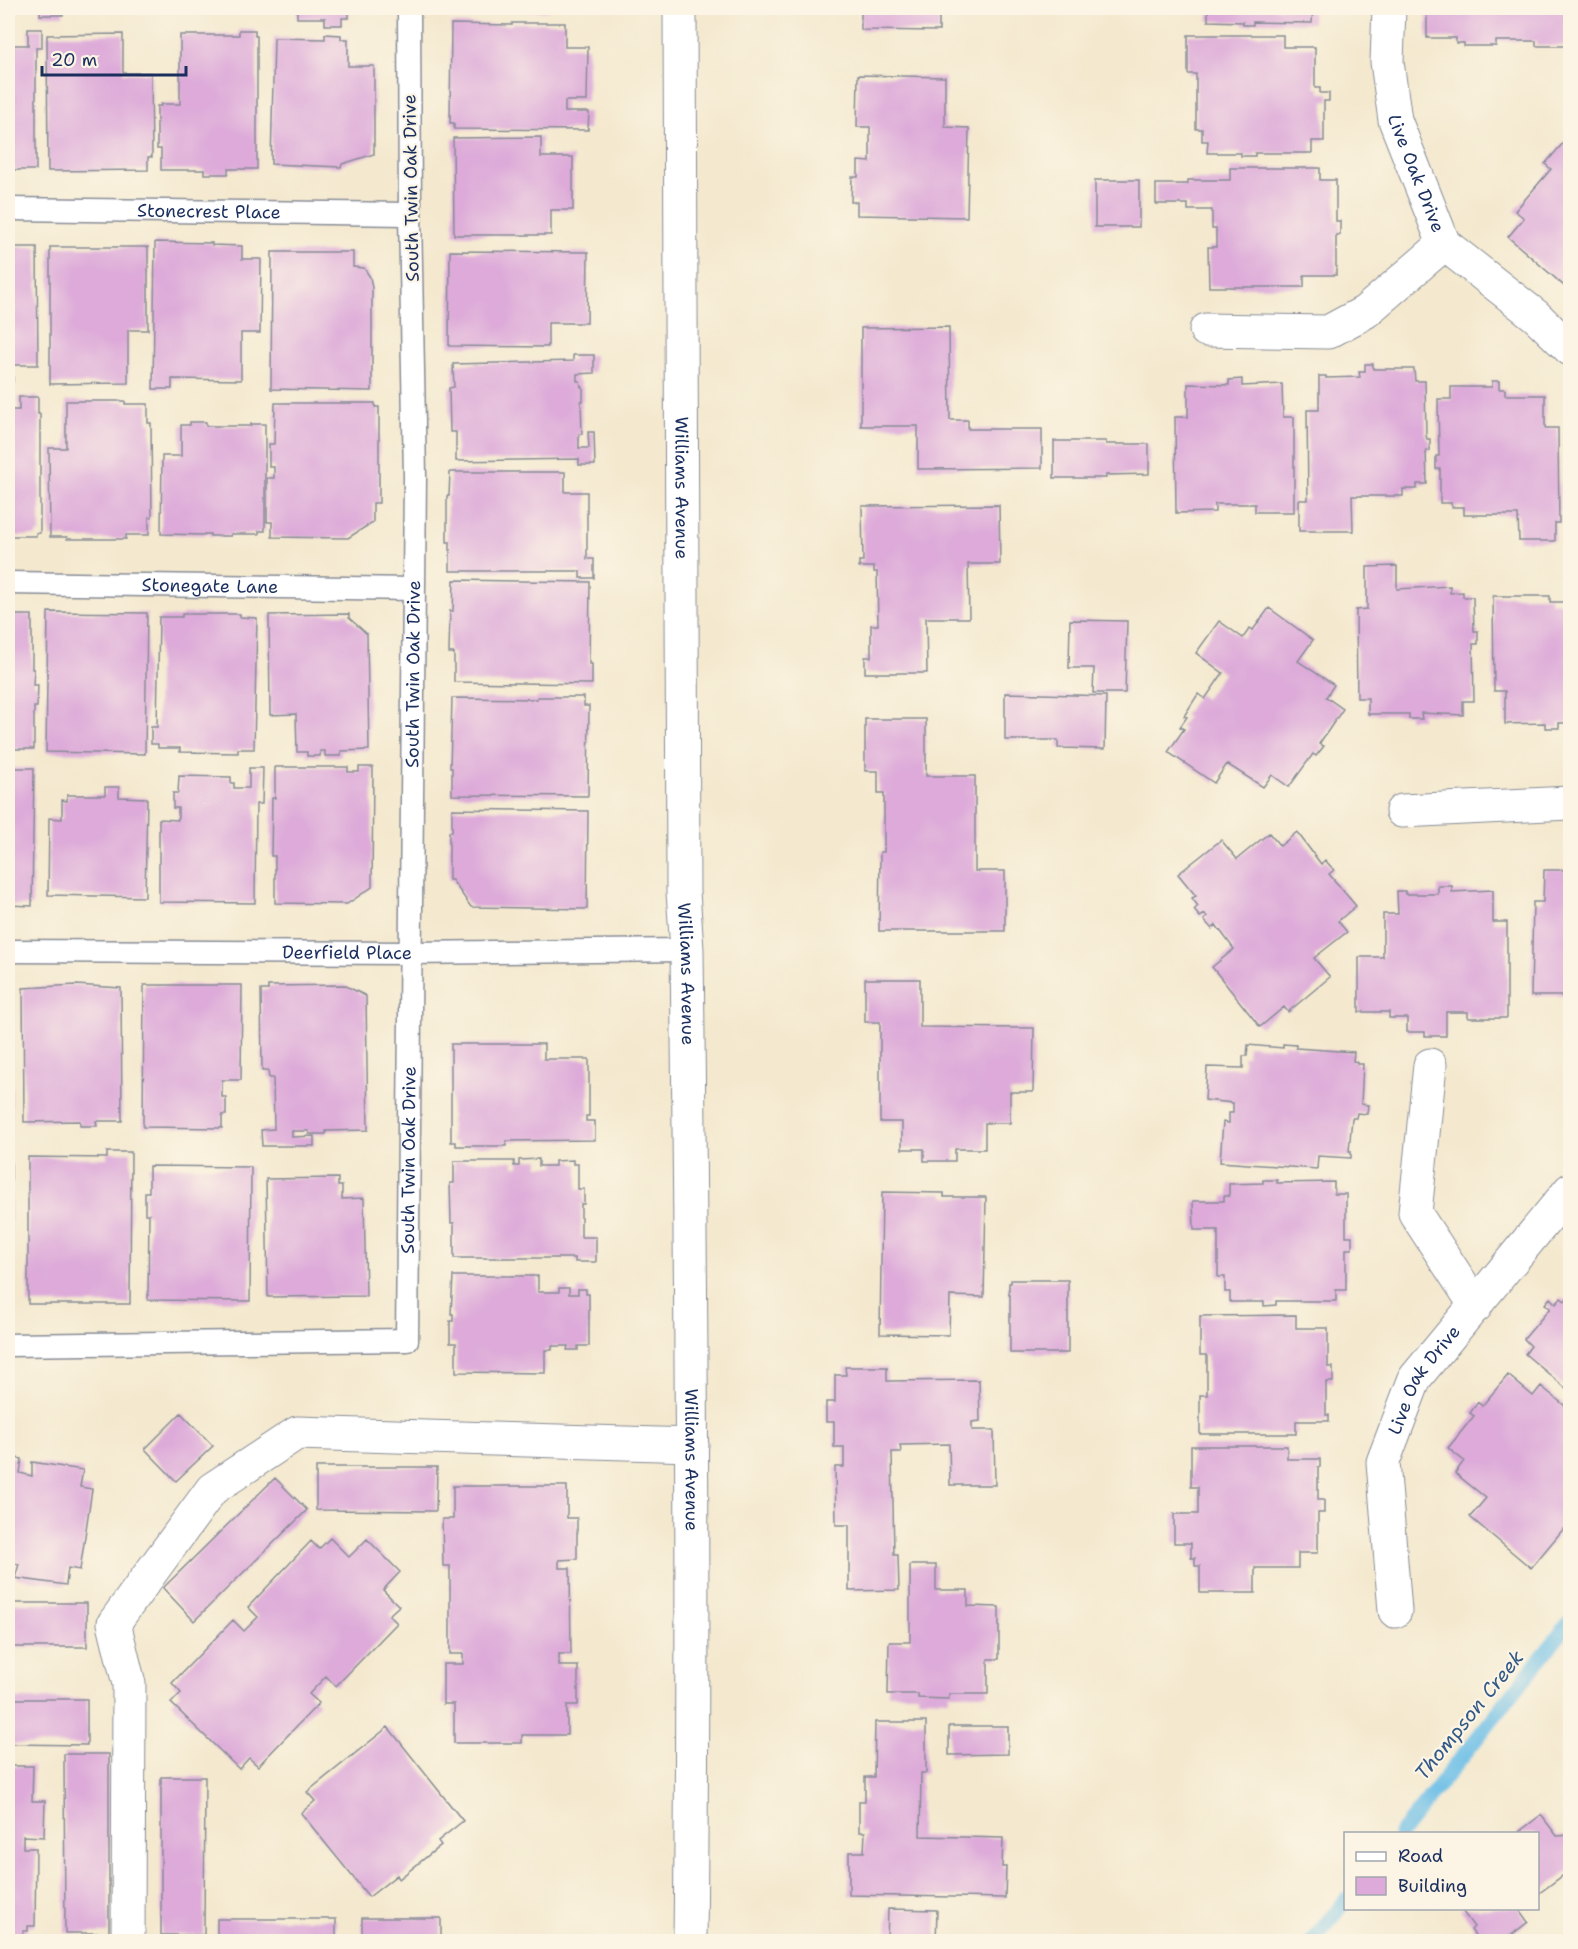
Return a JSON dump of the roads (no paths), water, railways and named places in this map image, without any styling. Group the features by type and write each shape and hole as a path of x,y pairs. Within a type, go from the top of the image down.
{"street":[{"name":"Williams Avenue","path":"680,8 683,880 687,950 692,1445 693,1737 690,1941"},
{"name":"Live Oak Drive","path":"1389,8 1387,62 1395,120 1444,244 1536,316 1570,349"},
{"path":"1206,330 1328,332 1365,312 1444,244"},
{"path":"1402,811 1570,803"},
{"path":"1430,1065 1414,1213 1476,1306"},
{"name":"Live Oak Drive","path":"1395,1611 1383,1462 1415,1378 1570,1190"},
{"path":"128,1941 129,1684 114,1623 212,1490 297,1433 692,1445"}],"lane":[{"name":"South Twin Oak Drive","path":"8,1345 407,1340 415,476 409,8"},
{"name":"Stonecrest Place","path":"8,209 410,214"},
{"name":"Stonegate Lane","path":"8,583 413,589"},
{"name":"Deerfield Place","path":"8,951 409,953 687,950"}],"waterway":[{"name":"Thompson Creek","path":"1402,1832 1570,1622"},
{"name":"Thompson Creek","path":"1312,1942 1344,1902"}]}
